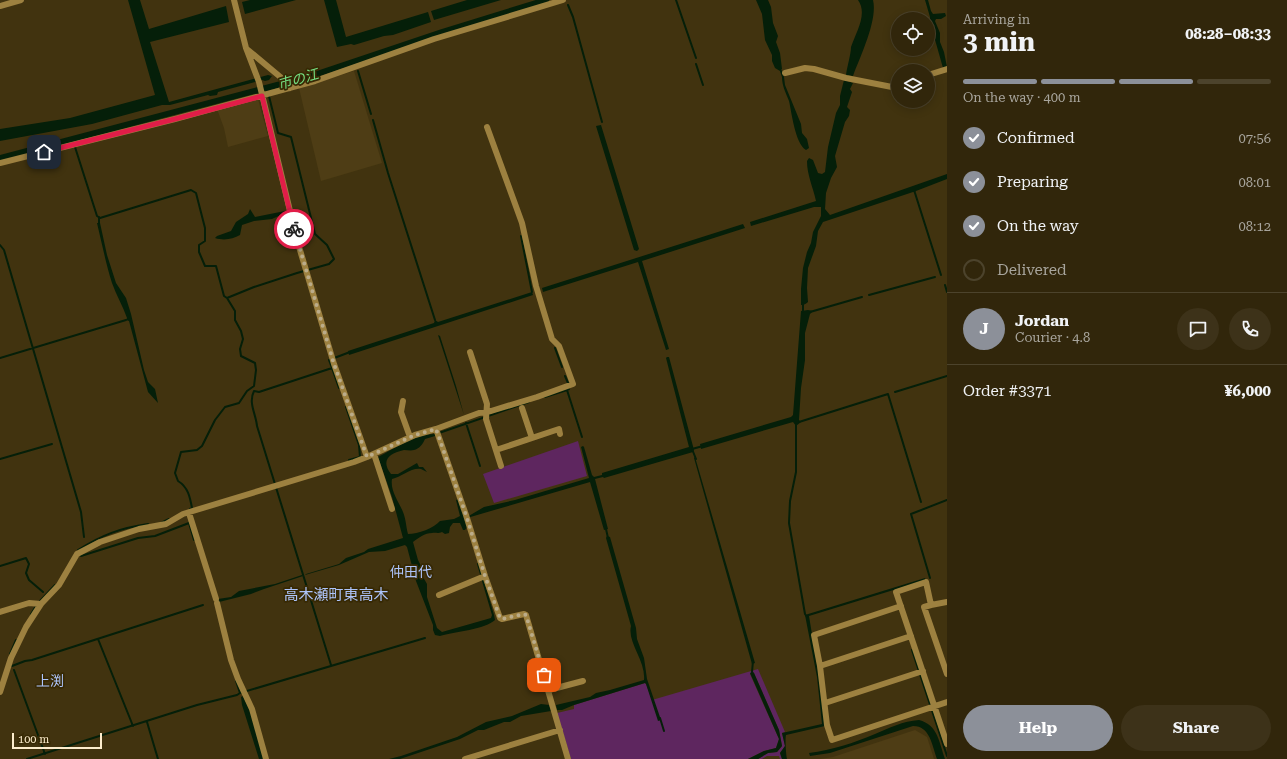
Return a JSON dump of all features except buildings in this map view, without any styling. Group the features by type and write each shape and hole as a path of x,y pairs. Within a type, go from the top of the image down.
{"street":[{"path":"0,6 21,0"},
{"path":"234,0 246,48 259,81 266,94 289,210 306,270 334,364 367,457"},
{"path":"0,163 175,119 290,88 434,39 563,0"},
{"path":"246,48 284,80 290,88"},
{"path":"785,73 805,68 814,69 891,87"},
{"path":"935,73 946,69"},
{"path":"0,692 11,658 38,604 59,585 77,554 100,542 139,529 166,524 184,514 354,462 410,437 485,412 537,397 573,384 559,346 552,339 536,286 522,224 487,127"},
{"path":"470,352 487,404 485,412 486,420 501,466"},
{"path":"402,400 401,412 410,437"},
{"path":"522,408 532,438"},
{"path":"436,429 467,518 482,577 500,618 502,619 524,614 526,615 568,759"},
{"path":"496,450 559,429 560,434"},
{"path":"374,454 392,508"},
{"path":"189,513 217,601 231,660 252,709 266,759"},
{"path":"439,595 482,577"},
{"path":"931,605 926,582 896,592 920,672 947,744"},
{"path":"947,602 924,607 947,674"},
{"path":"0,612 29,603 38,604"},
{"path":"899,606 814,635 820,666 827,725 832,740 947,702"},
{"path":"820,666 909,637"},
{"path":"825,703 920,672"},
{"path":"549,690 583,681"},
{"path":"465,759 474,758 560,730"}],"shaded area":[{"path":"128,0 140,0 149,29 226,6 229,22 150,42 169,102 268,75 272,76 269,80 262,80 218,92 217,95 208,95 170,105 162,105 92,124 0,141 0,129 70,118 155,95"},
{"path":"250,0 296,0 245,14 242,2"},
{"path":"324,0 336,0 346,37 428,12 431,22 393,35 384,36 354,45 351,44 337,47"},
{"path":"467,0 501,0 434,20 431,11"},
{"path":"756,0 768,0 771,7 773,23 778,36 776,42 780,53 782,69 780,71 775,68 772,61 772,55 765,40 762,14"},
{"path":"858,0 873,0 874,8 868,38 853,76 846,75 851,47 860,23 862,11"},
{"path":"925,0 928,0 932,12 929,12"},
{"path":"945,13 946,16 941,19 936,19 935,21 935,14"},
{"path":"935,21 940,33 940,42 947,67 943,68 935,40"},
{"path":"354,71 382,163 321,181 299,88"},
{"path":"782,77 784,77 785,85 801,124 802,133 807,139 809,148 806,150 799,141 797,135 789,101 783,86"},
{"path":"844,80 853,83 850,89 852,92 847,107 850,110 849,116 845,122 835,156 837,167 831,178 826,193 825,209 830,215 947,174 947,179 916,191 915,193 913,192 823,222 818,231 816,246 808,268 808,302 801,305 803,268 813,232 821,216 821,207 814,207 751,226 750,222 816,201 809,176 807,161 809,158 813,160 818,173 822,174 825,172 828,147 836,113 840,105 840,96"},
{"path":"258,99 268,136 228,147 224,128 217,109"},
{"path":"601,125 639,249 637,251 634,250 596,126"},
{"path":"250,209 255,217 285,211 285,213 272,219 254,221 242,225 240,235 234,238 215,238 231,231 236,222 248,214"},
{"path":"97,223 100,223 107,255 116,283 126,298 144,370 148,382 155,389 158,403 148,392 129,321 126,320 127,318 112,283"},
{"path":"743,224 745,228 642,261 669,349 666,350 638,262 543,292 542,288"},
{"path":"532,292 533,295 349,355 348,351 434,323 435,320 438,322"},
{"path":"801,311 813,311 810,314 805,333 805,360 799,420 801,422 796,426 793,422 701,449 700,444 791,417 793,415"},
{"path":"438,335 440,336 464,415"},
{"path":"669,357 694,450 693,452 604,478 595,479 608,529 604,530 590,482 467,518 467,527 465,530 463,530 460,523 453,523 450,527 449,533 445,534 442,532 427,534 419,537 413,542 422,568 423,577 427,584 427,597 437,628 442,632 491,618 492,615 494,615 495,620 491,623 469,630 440,636 435,635 433,625 416,581 407,547 405,545 385,551 369,552 339,565 305,575 339,564 346,558 364,552 368,549 403,538 392,497 378,457 405,442 420,436 435,434 435,436 425,439 418,449 404,450 391,455 388,458 386,465 391,474 398,474 417,463 419,467 423,467 427,472 421,469 414,469 392,479 392,488 404,515 408,534 421,532 434,526 440,521 454,519 460,516 456,500 458,499 467,517 484,507 515,500 589,478 581,447 583,446 592,475 594,477 602,475 602,473 689,447 666,358"},
{"path":"578,441 587,476 494,503 483,474"},
{"path":"695,457 755,663 752,664 694,458"},
{"path":"607,536 610,537 636,628 637,639 644,658 647,679 661,720 658,721 645,683 562,710 557,710 556,705 590,697 596,693 644,680 644,673 630,632 631,626 606,538"},
{"path":"302,575 303,576 251,594 219,602 218,599 231,597 239,591 275,584"},
{"path":"925,578 926,580 809,616 825,726 786,735 787,759 782,759 780,753 785,746 782,733 822,724 817,677 805,615"},
{"path":"758,669 785,732 782,733 785,746 780,753 782,759 780,759 779,756 767,756 762,759 758,759 768,753 777,752 782,746 779,730 754,673 752,672 750,674 779,739 776,748 764,751 748,759 571,759 557,713 574,709 574,705 645,683 652,700"},
{"path":"750,673 754,673 779,730 782,746 777,752 768,753 758,759 748,759 764,751 776,748 779,739"},
{"path":"243,696 250,711 264,759 259,759 242,705 241,697"},
{"path":"541,704 549,705 551,711 521,716 510,722 504,722 484,730 478,730 460,739 400,759 389,759 457,737 486,722 512,716"},
{"path":"919,720 925,722 934,730 945,759 937,759 930,737 923,729 913,726 830,753 810,756 809,753 843,746 896,725"},
{"path":"915,730 927,737 934,759 820,759 833,757"}],"waterway":[{"name":"市の江","path":"0,158 311,76 442,32 546,0"},
{"path":"676,0 696,58"},
{"path":"568,5 573,17 602,122"},
{"path":"696,64 703,85"},
{"path":"358,71 371,114"},
{"path":"781,71 783,77"},
{"path":"190,509 192,508 188,493 184,486 178,481 175,473 181,452 197,450 202,446 215,420 225,407 239,403 247,391 254,386 256,370 255,363 241,356 240,349 243,339 241,331 235,320 235,311 227,298 254,287 329,264 334,259 327,245 315,234 291,137 278,133 267,88"},
{"path":"373,120 388,173 435,320"},
{"path":"75,147 97,216 100,218 191,190 196,193 205,228 205,241 199,245 199,252 205,266 216,266 224,296 227,298"},
{"path":"915,193 941,275"},
{"path":"99,217 99,223"},
{"path":"521,236 532,292"},
{"path":"0,245 4,250 81,512 84,537"},
{"path":"869,295 935,277"},
{"path":"945,285 947,292"},
{"path":"810,312 862,297"},
{"path":"803,303 803,312"},
{"path":"0,358 126,320"},
{"path":"555,348 562,367"},
{"path":"331,665 257,426 252,395 254,391 259,392 332,368 329,360 350,352"},
{"path":"332,368 339,388"},
{"path":"565,376 568,383"},
{"path":"895,392 947,376"},
{"path":"569,389 567,390 582,437"},
{"path":"545,397 567,390"},
{"path":"799,422 888,394 921,502"},
{"path":"439,433 529,402"},
{"path":"346,407 359,445 360,457 349,460"},
{"path":"466,423 480,466"},
{"path":"796,424 796,472 790,501 789,523 805,614 807,617"},
{"path":"0,459 52,444"},
{"path":"696,459 692,449 703,446"},
{"path":"930,578 911,514 947,500"},
{"path":"161,523 169,519"},
{"path":"81,556 138,538 155,536 189,523 194,540"},
{"path":"78,550 95,540 112,533 148,524"},
{"path":"606,529 608,538"},
{"path":"0,566 26,558 29,564 26,573 29,580 43,592"},
{"path":"478,564 493,615"},
{"path":"40,601 55,585"},
{"path":"12,666 203,605"},
{"path":"31,614 36,606"},
{"path":"236,681 240,693 425,638"},
{"path":"98,639 133,726"},
{"path":"10,654 16,640"},
{"path":"912,650 947,756"},
{"path":"753,661 753,674"},
{"path":"14,670 45,754"},
{"path":"27,759 197,705 240,693"},
{"path":"660,718 664,731"},
{"path":"147,722 158,759"}],"way so far":[{"path":"294,229 334,364 367,457 415,435 436,429 500,618 502,619 524,614 526,615 544,675"}],"district":[{"name":"仲田代","path":"411,572"},
{"name":"高木瀬町東高木","path":"336,595"},
{"name":"上渕","path":"50,681"}],"route":[{"path":"44,152 262,96 294,229"}]}
